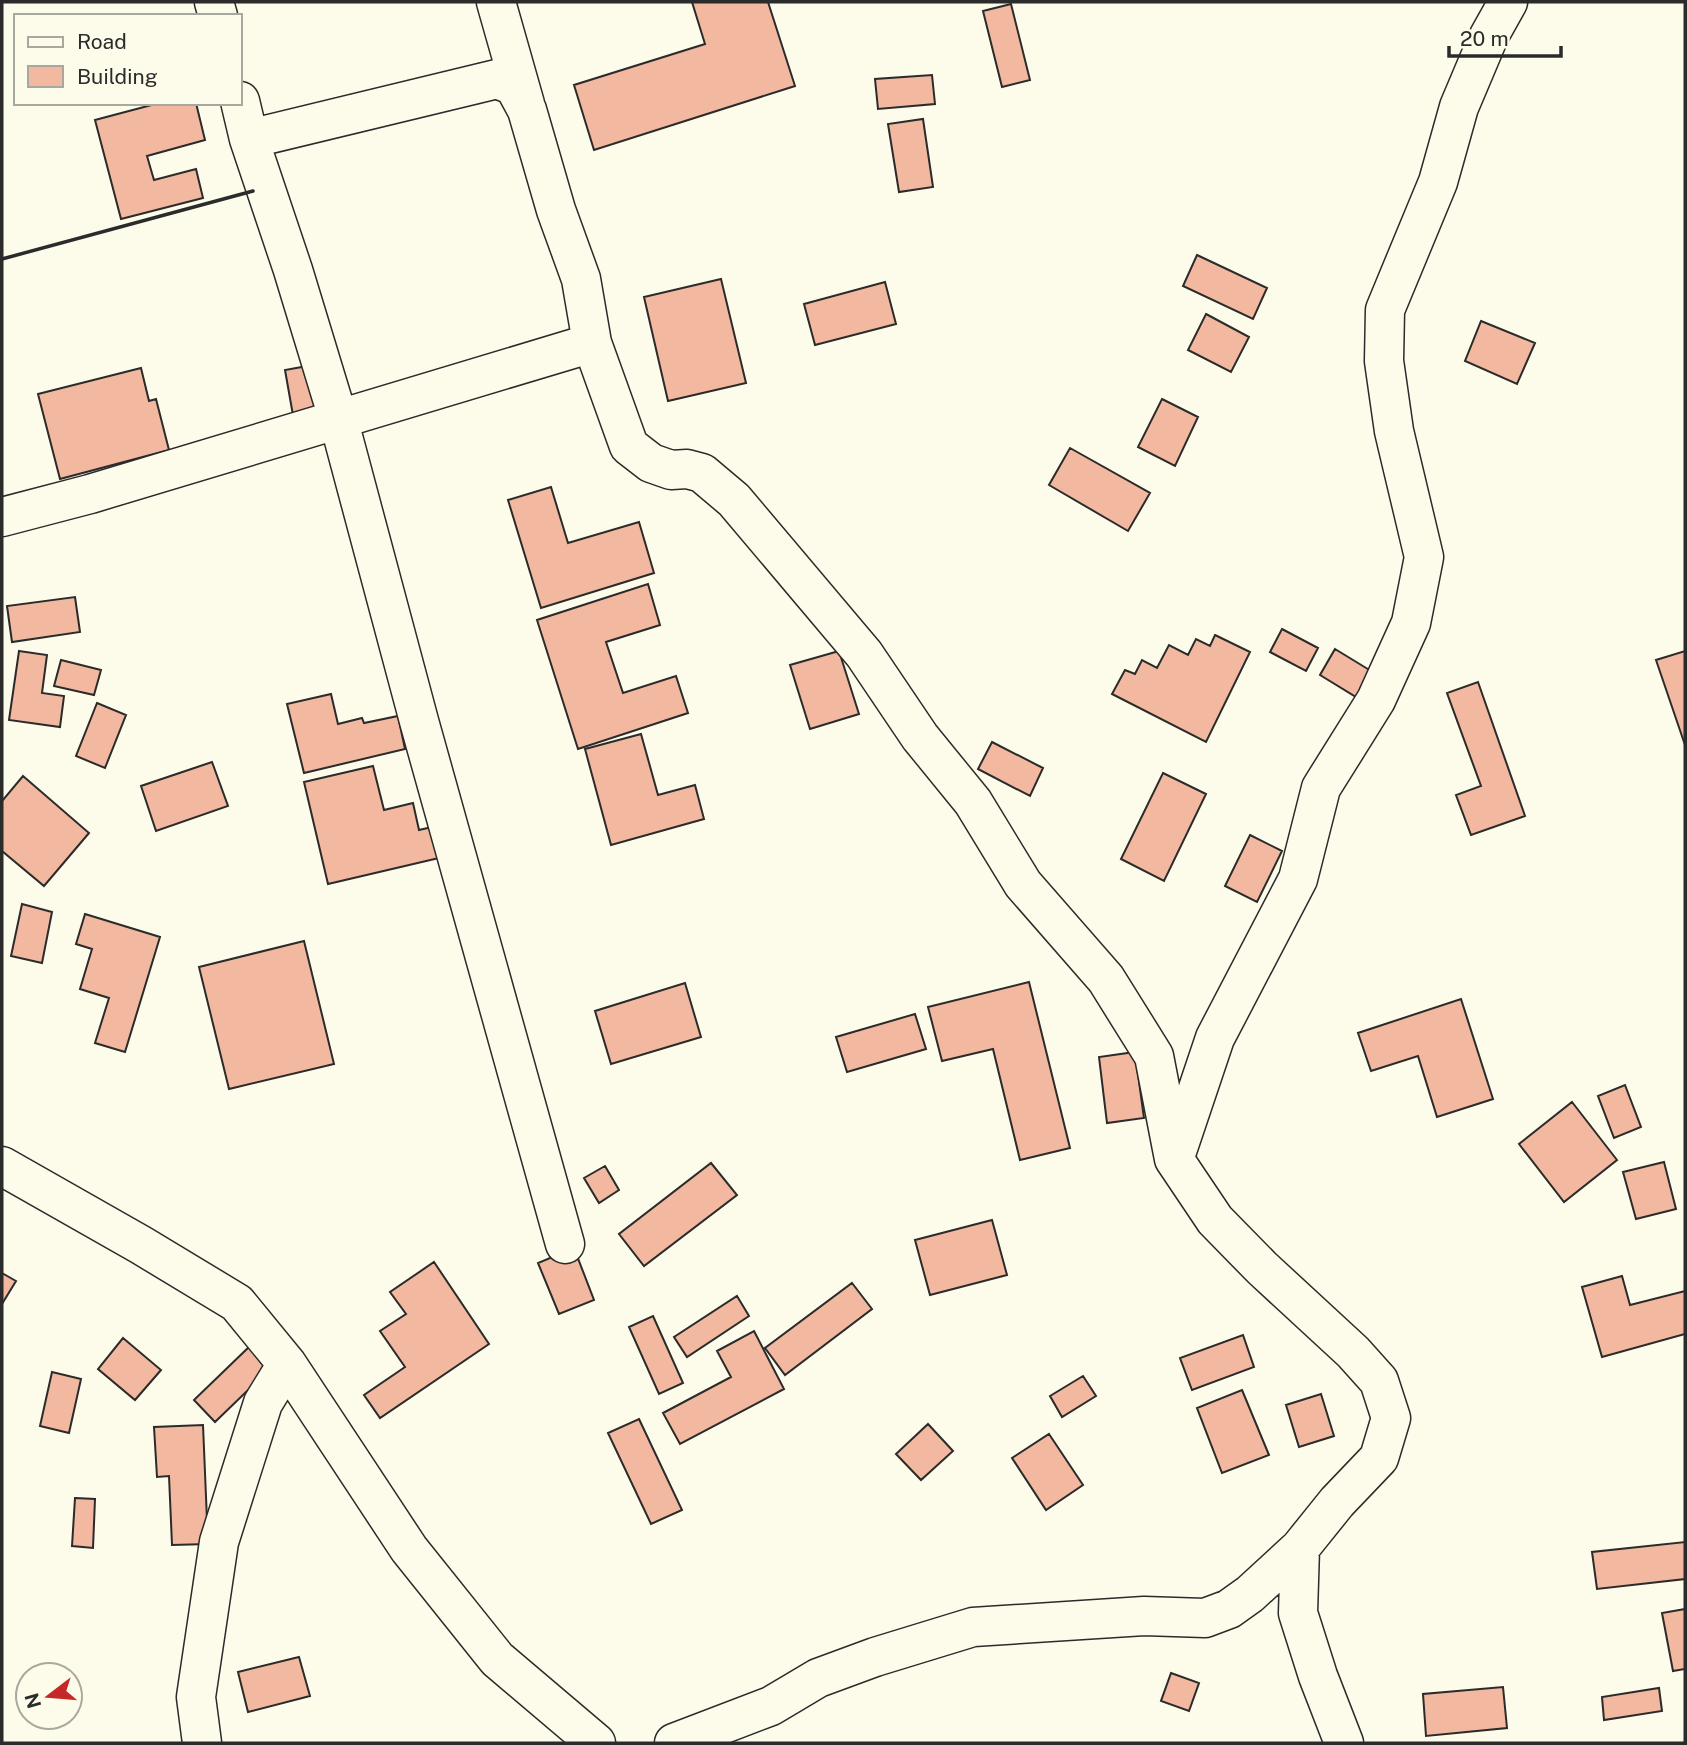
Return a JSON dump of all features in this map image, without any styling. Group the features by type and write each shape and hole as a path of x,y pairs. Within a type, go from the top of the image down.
{"street":[{"path":"496,2 556,210 580,279 593,343 629,446 651,463 671,470 687,469 702,473 734,499 864,654 920,737 973,802 1023,884 1107,979 1154,1056 1174,1159 1215,1220 1262,1268 1353,1352 1379,1381 1391,1418 1379,1458 1337,1502 1300,1548 1250,1594 1229,1609 1205,1618 1144,1616 973,1628 875,1657 818,1678 771,1706 674,1743"},
{"path":"1174,1159 1215,1038 1298,879 1321,788 1376,700 1411,623 1424,557 1394,431 1384,362 1384,310 1438,182 1464,95 1489,37 1508,2"},
{"path":"249,139 497,79 514,86 527,110"},
{"path":"241,105 249,139 293,270 338,418 419,721 565,1244"},
{"path":"2,517 90,494 593,343"},
{"path":"2,1166 237,1303 287,1364 410,1549 489,1649 596,1743"},
{"path":"202,1743 197,1697 219,1542 263,1403 287,1364"},
{"path":"1300,1548 1298,1613 1318,1676 1344,1743"}],"building":[{"path":"692,2 768,2 795,86 594,150 574,85 705,44"},
{"path":"1011,4 1030,80 1002,87 983,11"},
{"path":"932,75 935,104 878,109 875,79"},
{"path":"151,105 196,105 205,140 147,156 154,180 196,169 203,198 121,219 95,120"},
{"path":"923,119 933,187 899,192 888,124"},
{"path":"1197,255 1267,288 1253,319 1183,286"},
{"path":"721,279 746,383 668,401 644,297"},
{"path":"885,282 896,324 815,345 804,304"},
{"path":"1206,314 1249,337 1231,372 1188,350"},
{"path":"1481,321 1535,343 1517,384 1465,361"},
{"path":"313,365 322,416 294,421 285,370"},
{"path":"141,368 149,401 156,399 169,450 60,479 38,394"},
{"path":"1162,399 1198,417 1175,466 1138,447"},
{"path":"1070,448 1150,493 1128,531 1049,485"},
{"path":"551,487 568,543 639,522 654,573 541,608 508,500"},
{"path":"648,584 660,625 606,642 623,693 676,676 688,713 578,749 537,620"},
{"path":"75,597 80,632 12,642 7,606"},
{"path":"1282,629 1318,648 1306,671 1270,652"},
{"path":"1215,635 1250,652 1206,742 1112,694 1125,670 1135,674 1142,660 1157,668 1169,645 1188,655 1196,639 1210,646"},
{"path":"1335,649 1376,674 1361,700 1320,675"},
{"path":"19,651 47,655 42,693 64,696 60,727 9,720"},
{"path":"839,651 859,714 810,729 790,665"},
{"path":"1685,651 1685,745 1656,660"},
{"path":"61,660 101,670 94,695 54,686"},
{"path":"1478,682 1525,816 1471,835 1456,795 1481,786 1447,693"},
{"path":"331,694 338,724 362,718 364,723 398,716 405,749 304,773 287,704"},
{"path":"97,703 126,715 105,768 76,756"},
{"path":"641,734 658,795 695,785 704,819 611,845 585,749"},
{"path":"992,742 1043,768 1030,796 978,769"},
{"path":"212,762 228,806 156,831 141,786"},
{"path":"373,766 384,810 413,803 419,830 432,827 439,858 328,884 304,782"},
{"path":"1163,773 1206,794 1164,881 1121,859"},
{"path":"23,776 89,833 44,886 2,851 2,801"},
{"path":"1250,835 1282,851 1257,902 1225,886"},
{"path":"22,904 52,912 42,963 11,956"},
{"path":"85,914 160,937 125,1052 95,1043 109,998 80,989 92,949 76,944"},
{"path":"304,941 334,1064 229,1089 199,967"},
{"path":"1029,982 1070,1148 1020,1160 993,1049 942,1061 928,1007"},
{"path":"685,983 701,1037 611,1064 595,1011"},
{"path":"1461,999 1493,1099 1437,1117 1418,1056 1371,1071 1358,1033"},
{"path":"915,1014 926,1049 847,1072 836,1037"},
{"path":"1135,1052 1144,1118 1107,1123 1099,1057"},
{"path":"1625,1085 1641,1127 1614,1138 1598,1096"},
{"path":"1572,1102 1617,1160 1564,1202 1519,1144"},
{"path":"1664,1162 1676,1209 1636,1219 1623,1172"},
{"path":"711,1163 737,1195 644,1266 619,1234"},
{"path":"605,1166 619,1190 599,1203 584,1178"},
{"path":"992,1220 1007,1275 930,1295 915,1240"},
{"path":"574,1248 594,1300 559,1314 538,1263"},
{"path":"434,1262 489,1344 380,1418 364,1395 405,1367 380,1331 406,1314 390,1292"},
{"path":"2,1273 16,1281 2,1304"},
{"path":"1622,1276 1630,1305 1685,1291 1685,1334 1602,1357 1582,1287"},
{"path":"852,1283 872,1309 785,1375 765,1348"},
{"path":"737,1296 749,1316 687,1357 674,1337"},
{"path":"653,1316 683,1383 659,1394 629,1327"},
{"path":"754,1331 784,1389 680,1444 663,1413 731,1377 717,1351"},
{"path":"1243,1335 1254,1367 1192,1390 1180,1358"},
{"path":"123,1338 161,1370 135,1400 98,1369"},
{"path":"250,1346 271,1368 215,1422 194,1400"},
{"path":"52,1372 81,1379 69,1433 40,1426"},
{"path":"1083,1376 1096,1396 1062,1417 1050,1396"},
{"path":"1242,1390 1269,1455 1222,1473 1197,1408"},
{"path":"1321,1394 1334,1436 1299,1447 1286,1405"},
{"path":"639,1419 682,1510 651,1524 608,1433"},
{"path":"928,1424 953,1451 921,1480 896,1454"},
{"path":"203,1425 208,1544 172,1545 169,1476 157,1477 154,1427"},
{"path":"1049,1434 1083,1485 1046,1510 1012,1458"},
{"path":"75,1498 95,1499 93,1548 72,1546"},
{"path":"1685,1542 1685,1579 1597,1589 1592,1552"},
{"path":"1685,1609 1685,1669 1673,1671 1662,1613"},
{"path":"299,1657 310,1696 248,1712 238,1672"},
{"path":"1171,1673 1199,1683 1189,1711 1161,1701"},
{"path":"1503,1687 1507,1728 1426,1736 1423,1694"},
{"path":"1659,1688 1662,1711 1604,1720 1602,1697"}],"wall":[{"path":"2,259 253,191"}]}
